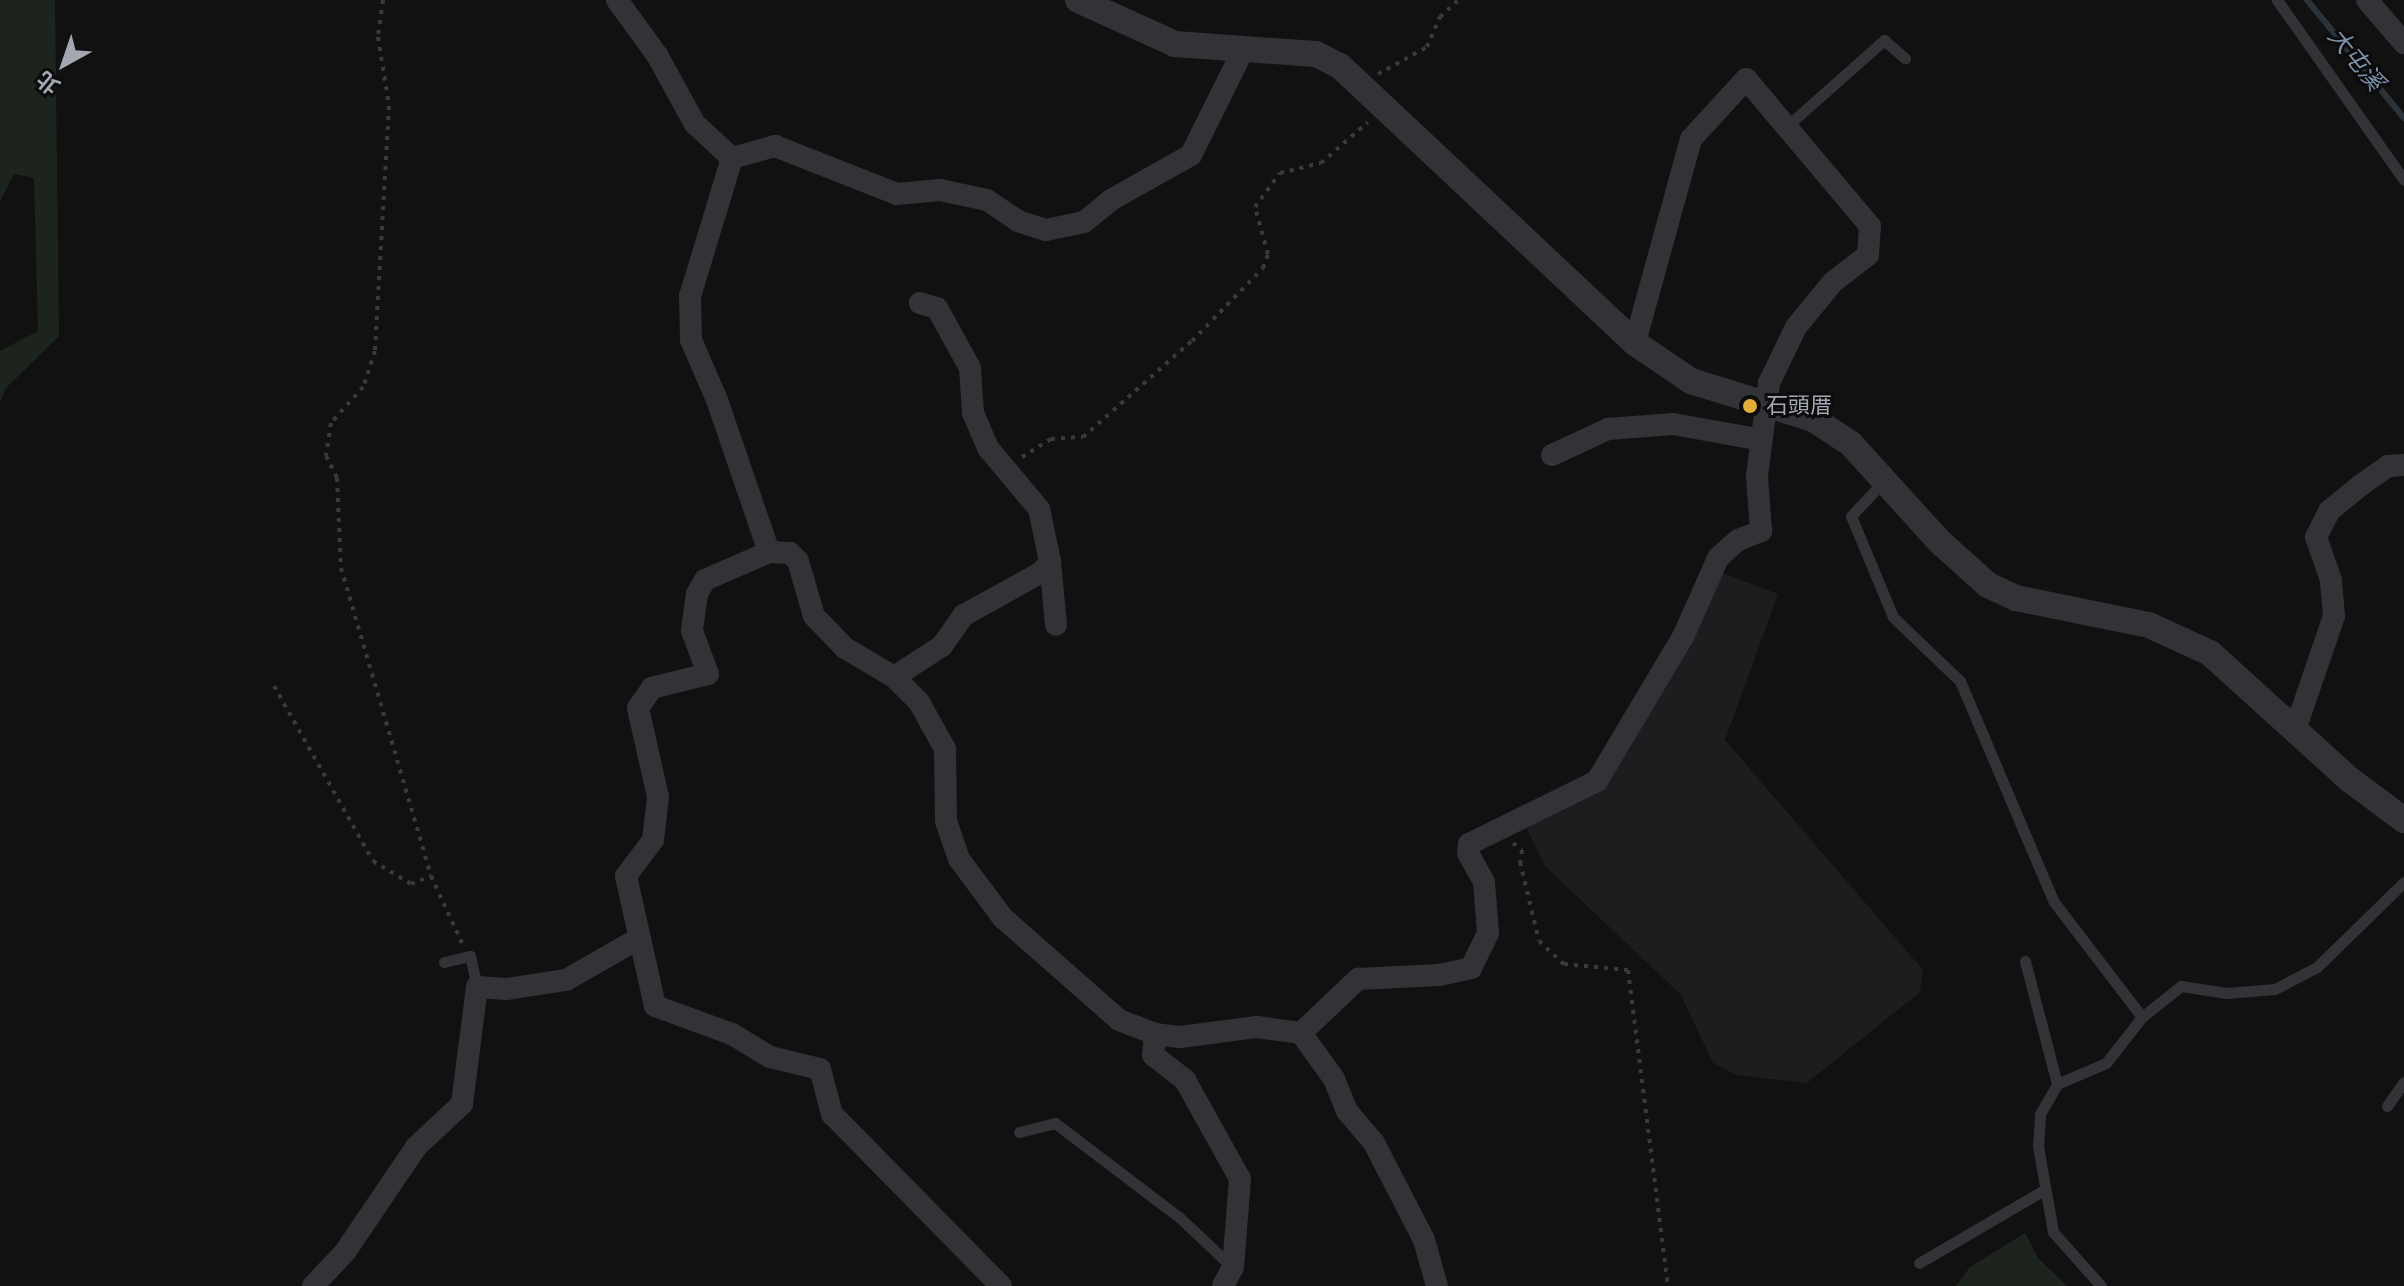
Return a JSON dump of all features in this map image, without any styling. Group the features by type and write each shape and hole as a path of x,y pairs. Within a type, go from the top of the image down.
{"street":[{"path":"617,0 657,55 695,124 732,158"},
{"path":"1078,0 1175,44 1316,54 1362,83 1635,343 1691,381 1767,401 1813,419 1851,444 1940,542 1988,585 2016,598 2149,625 2210,653 2295,730 2404,820"},
{"path":"2367,0 2404,43"},
{"path":"732,158 775,146 897,194 940,190 987,200 1018,221 1046,230 1084,222 1111,200 1191,155 1221,103 1244,48"},
{"path":"1301,1033 1358,979 1471,968 1488,933 1484,882 1468,853 1469,844 1597,781 1613,761 1641,702 1683,637 1718,558 1738,540 1761,531 1757,476 1769,383 1796,327 1833,282 1868,255 1870,226 1746,79 1691,139 1635,343"},
{"path":"732,158 690,296 689,321 769,552"},
{"path":"920,303 937,308 970,368 973,413 988,448 1039,509 1050,561 1056,625"},
{"path":"1552,455 1608,429 1673,424 1762,440"},
{"path":"2295,730 2334,616 2331,580 2316,537 2329,511 2388,466 2404,465"},
{"path":"1001,1286 832,1114 820,1069 770,1057 732,1034 655,1006 626,876 653,840 658,797 638,708 652,688 708,674 692,631 697,594 705,580 769,552 790,553 798,561 814,616 845,648 894,677 919,702 945,749 946,821 959,859 1003,918 1119,1020 1155,1034 1180,1037 1257,1027 1301,1033 1334,1079 1347,1111 1374,1143 1424,1240 1437,1286"},
{"path":"894,677 942,646 964,615 1042,572 1050,561"},
{"path":"313,1286 345,1252 416,1147 462,1104 477,987 507,989 566,980 638,939"},
{"path":"1155,1034 1153,1055 1185,1080 1240,1179 1228,1277"}],"lane":[{"path":"2277,0 2404,180"},
{"path":"1786,127 1884,40 1905,58"},
{"path":"1885,480 1851,516 1893,617 1960,681 2054,902 2142,1017"},
{"path":"2101,1286 2053,1232 2044,1190 2040,1114 2057,1084 2106,1063 2142,1017 2181,986 2226,993 2275,989 2317,967 2404,882"},
{"path":"444,962 468,956 477,987"},
{"path":"2025,961 2057,1084"},
{"path":"2387,1106 2404,1082"},
{"path":"1019,1132 1055,1123 1179,1217 1228,1277"},
{"path":"1919,1263 2044,1190"}],"path":[{"path":"383,0 378,37 389,106 375,351 363,387 331,423 326,456 337,478 341,568 431,876 468,956"},
{"path":"1362,83 1427,47 1440,17 1458,0"},
{"path":"1005,468 1051,439 1083,437 1192,341 1263,268 1268,254 1255,207 1280,173 1321,163 1385,107"},
{"path":"274,686 373,861 411,884 431,876"},
{"path":"1495,829 1522,850 1520,862 1539,941 1564,964 1628,970 1668,1286"}],"shaded area":[{"path":"0,0 55,0 59,336 6,388 0,402 0,351 38,331 34,178 14,174 0,201"},
{"path":"1714,570 1778,594 1725,740 1923,970 1920,992 1807,1083 1736,1075 1713,1063 1681,995 1545,866 1525,825 1629,750"},
{"path":"2025,1233 2038,1258 2067,1286 1956,1286 1970,1267"}],"waterway":[{"name":"大屯溪","path":"2307,0 2404,118"}],"place":[{"name":"石頭厝","path":"1750,406"}]}
